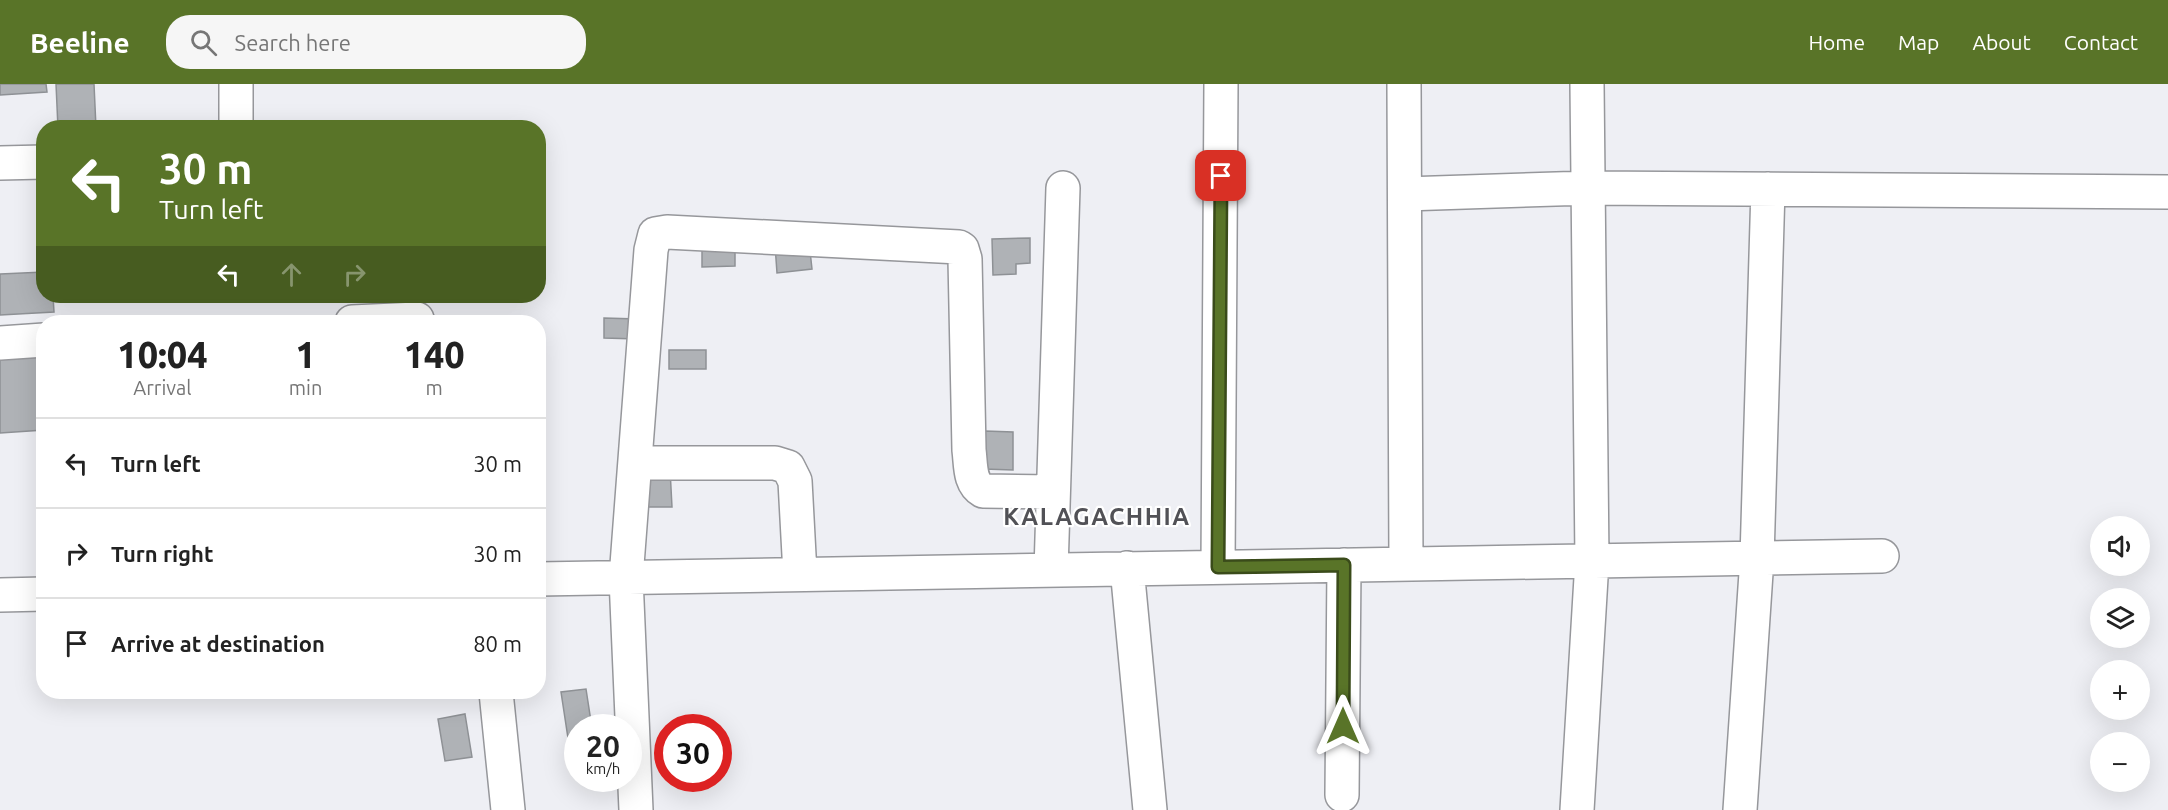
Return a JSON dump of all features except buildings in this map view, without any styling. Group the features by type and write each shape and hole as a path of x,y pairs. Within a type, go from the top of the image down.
{"street":[{"path":"236,84 236,120"},
{"path":"1218,567 1221,84"},
{"path":"1404,84 1406,564"},
{"path":"1577,810 1592,561 1587,84"},
{"path":"0,163 36,162"},
{"path":"1051,570 1063,188"},
{"path":"1404,194 1588,188 2168,192"},
{"path":"1740,810 1757,558 1768,189"},
{"path":"636,810 626,578 651,250 655,234 668,232 959,247 965,259 969,450 975,487 983,491 1053,492"},
{"path":"0,343 36,341"},
{"path":"635,463 775,463 788,467 795,481 800,574"},
{"path":"546,579 1882,556"},
{"path":"1342,795 1344,565"},
{"path":"1127,568 1150,810"},
{"path":"0,595 36,594"},
{"path":"497,699 508,810"}],"district":[{"name":"KALAGACHHIA","path":"1097,516"}],"route":[{"path":"1221,176 1218,567 1344,565 1343,726"}]}
